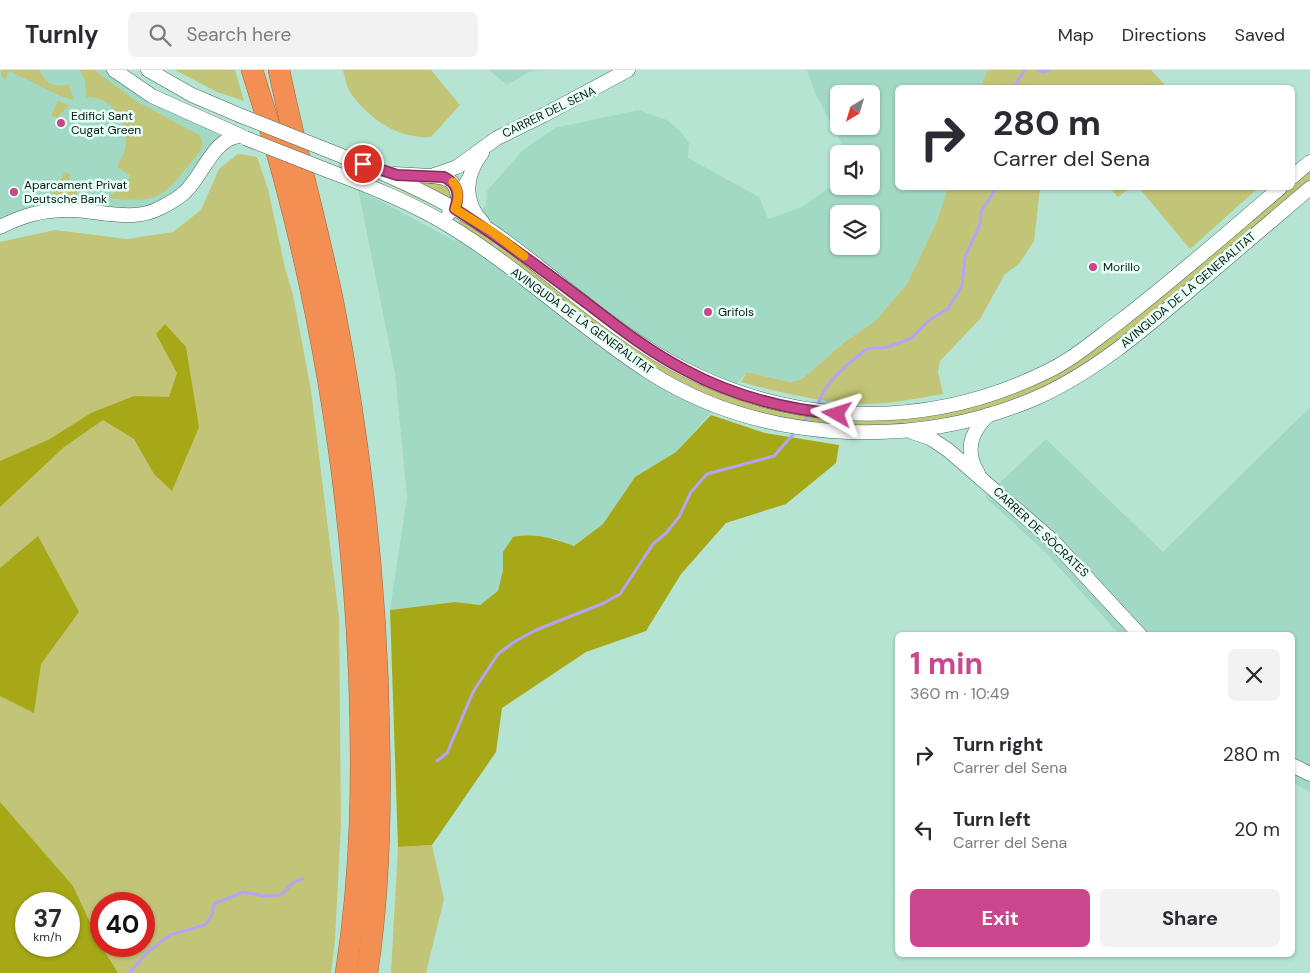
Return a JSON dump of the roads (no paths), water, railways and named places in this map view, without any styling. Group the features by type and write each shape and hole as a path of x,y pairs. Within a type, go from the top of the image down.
{"highway":[{"path":"252,70 284,177 314,303 332,403 348,522 357,622 361,780 356,903 346,973"},
{"path":"272,70 290,127"},
{"path":"279,70 290,127 333,303 351,407 364,503 375,617 380,776 377,873 366,973"},
{"path":"377,873 384,909 379,973"}],"street":[{"name":"AVINGUDA DE LA GENERALITAT","path":"114,70 152,96 209,123 359,182 410,205 456,230 488,252 607,343 650,372 687,393 726,410 779,424 823,430 864,434 912,432 954,424 989,414 1035,398 1056,388 1135,337 1310,188"},
{"name":"AVINGUDA DE LA GENERALITAT","path":"148,70 192,95 457,203 491,231 640,343 685,371 737,393 793,408 837,414 928,410 994,394 1048,371 1096,339 1155,294 1278,190"},
{"name":"CARRER DEL SENA","path":"430,176 457,167 497,138 613,80 628,70"},
{"path":"209,123 221,138 221,144"},
{"path":"0,227 29,213 46,211 70,210 133,215 158,210 185,192 221,144 232,136 242,137"},
{"name":"CARRER DEL SENA","path":"457,203 472,168 497,138"},
{"name":"CARRER DEL SENA","path":"346,158 397,175 444,177 451,180 457,187 457,203"},
{"path":"1295,174 1310,162"},
{"path":"468,180 471,205 478,217 491,231"},
{"path":"359,182 383,185 444,215 457,203"},
{"name":"CARRER DE SÒCRATES","path":"980,475 974,466 970,448 974,431 989,414"},
{"name":"CARRER DE SÒCRATES","path":"912,432 939,444 980,475 1066,553 1137,632"},
{"path":"1295,766 1310,774"}],"waterway":[{"path":"1015,85 1025,70"},
{"path":"1038,70 1043,72 1049,70"},
{"path":"818,405 830,382 864,351 870,348 885,348 912,338 929,320 948,309 962,286 965,257 980,224 981,212 995,190"},
{"path":"802,424 810,414"},
{"path":"437,761 447,753 473,692 498,654 514,642 536,630 604,603 620,594 653,544 666,533 679,517 691,492 707,474 774,456 796,431"},
{"path":"129,973 148,952 170,935 205,925 212,915 214,904 243,892 264,896 281,895 295,881 303,879"}],"place":[{"name":"Edifici Sant Cugat Green","path":"61,123"},
{"name":"Aparcament Privat Deutsche Bank","path":"14,192"},
{"name":"Morillo","path":"1093,267"},
{"name":"Grifols","path":"708,312"}]}
